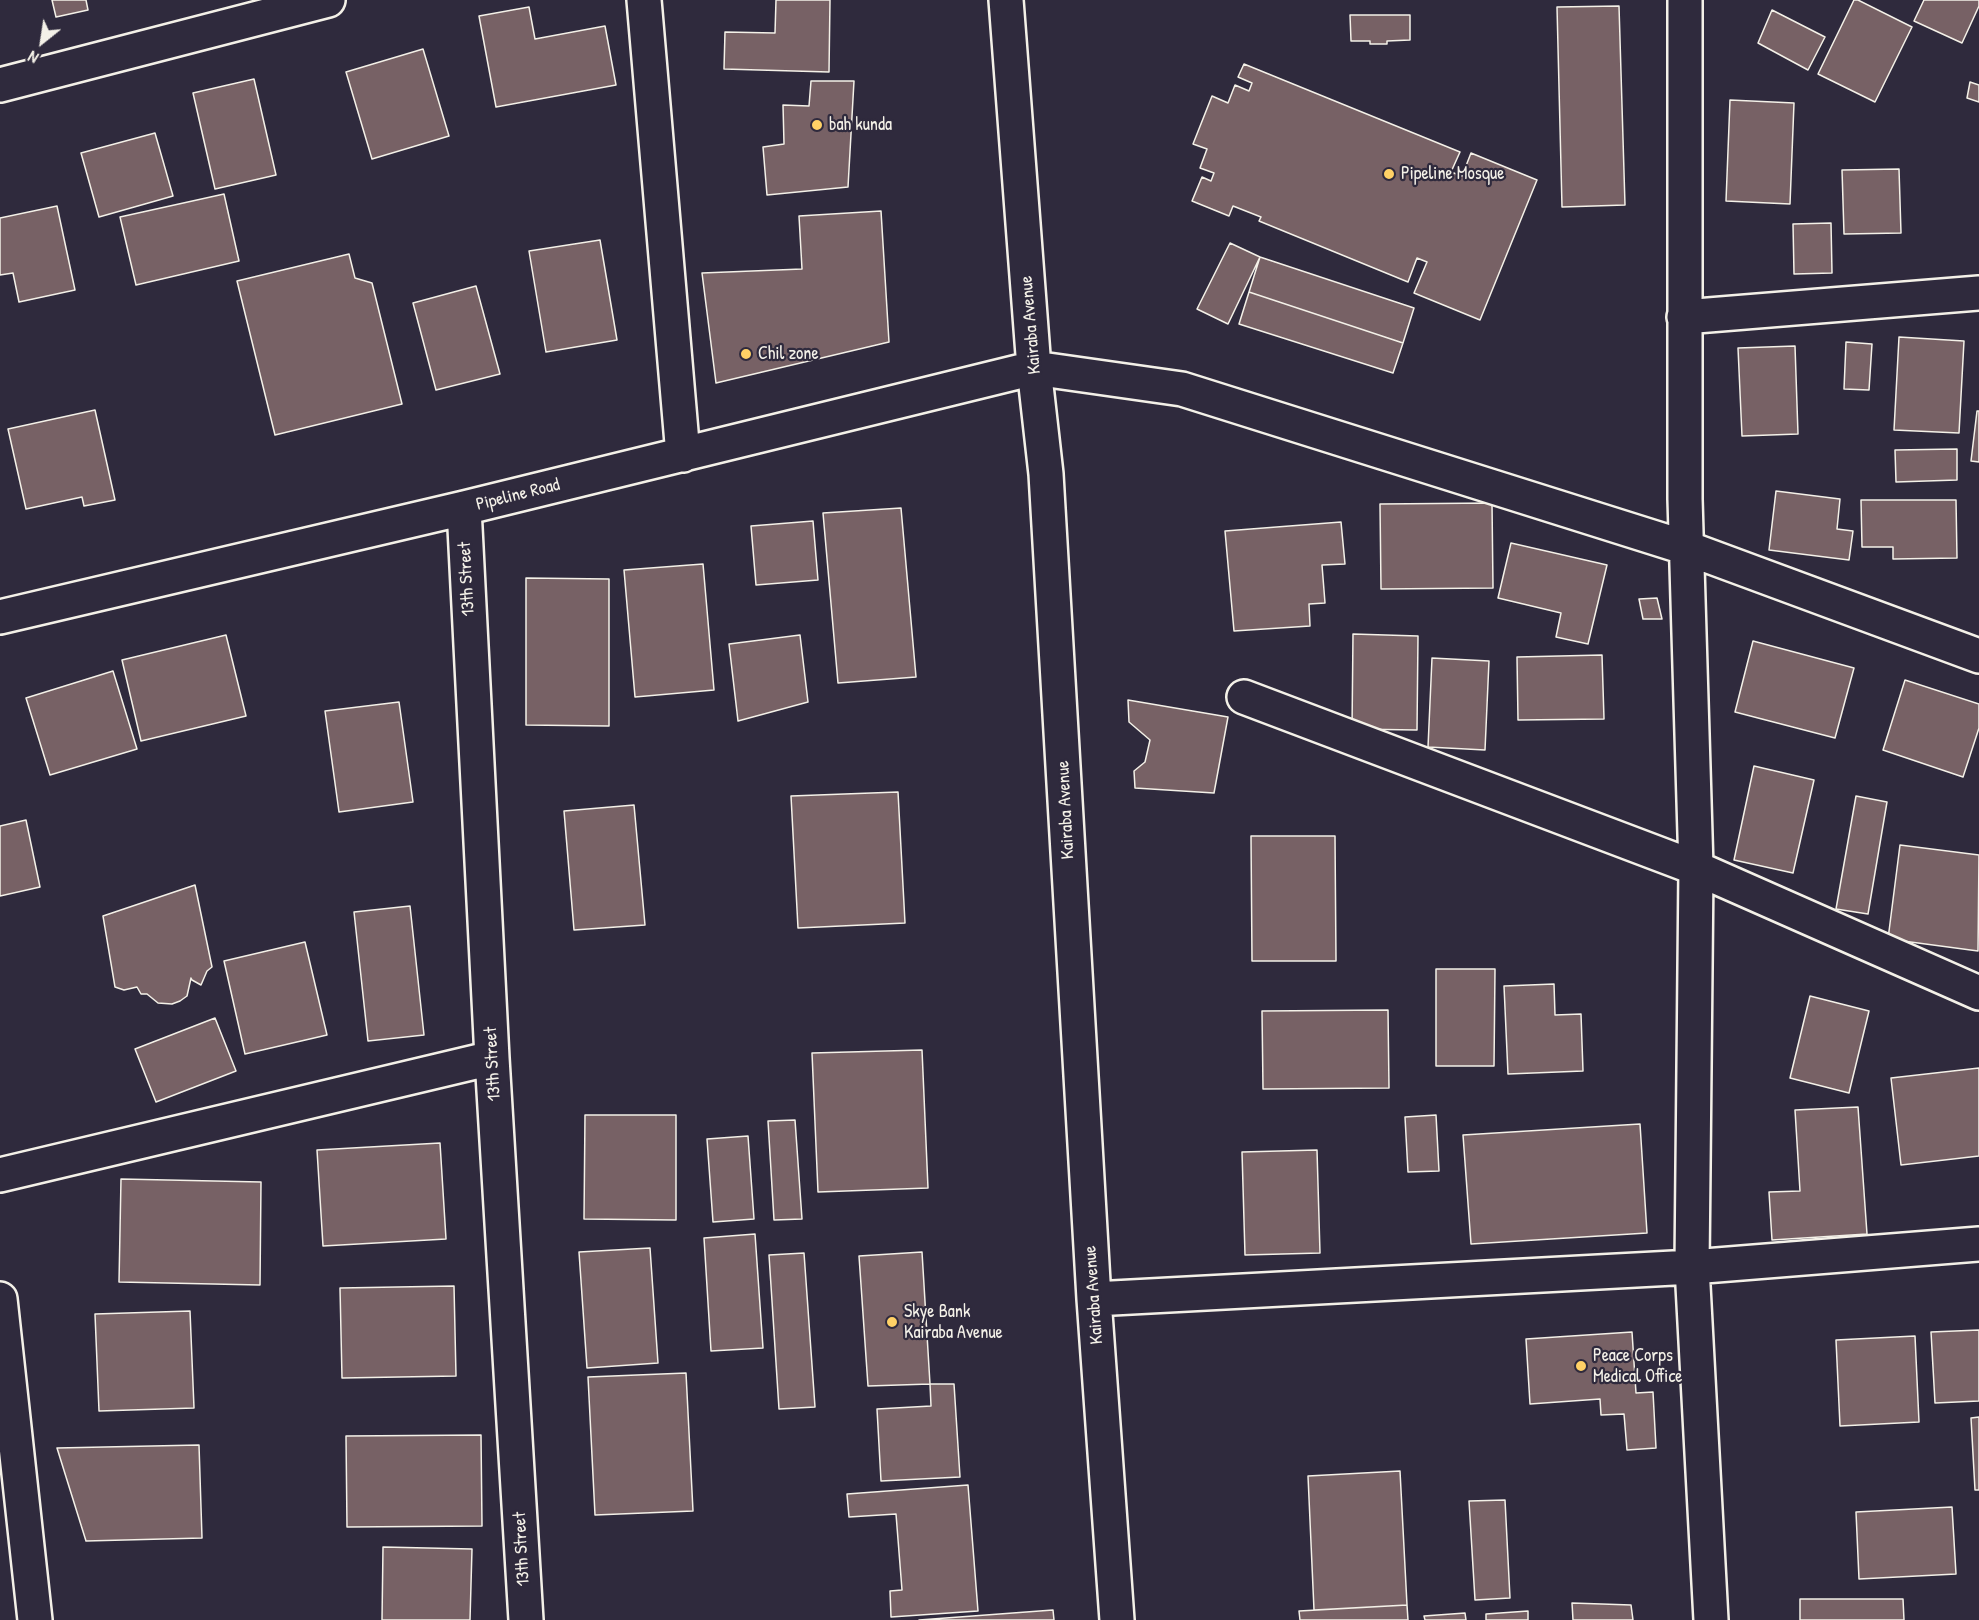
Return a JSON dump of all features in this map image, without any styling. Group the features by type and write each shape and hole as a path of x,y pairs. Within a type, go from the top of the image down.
{"street":[{"path":"0,85 328,0"},
{"path":"644,0 683,455"},
{"name":"Kairaba Avenue","path":"1006,0 1034,368 1046,474 1094,1299 1117,1620"},
{"path":"1685,0 1684,317 1687,548 1696,868 1692,1267 1711,1620"},
{"path":"1684,317 1979,293"},
{"path":"1034,368 1182,389 1687,548 1979,656"},
{"name":"Pipeline Road","path":"0,617 464,508 1034,368"},
{"name":"13th Street","path":"464,508 492,1058 526,1620"},
{"path":"1244,697 1696,868 1979,993"},
{"path":"0,1175 492,1058"},
{"path":"1094,1299 1692,1267 1979,1244"},
{"path":"0,1299 35,1620"}],"building":[{"path":"52,0 86,0 88,10 56,17"},
{"path":"776,0 830,0 829,72 724,69 725,32 775,33"},
{"path":"1854,0 1912,27 1875,102 1818,74"},
{"path":"1924,0 1979,0 1979,6 1962,43 1914,21"},
{"path":"1619,6 1625,205 1562,207 1557,7"},
{"path":"529,7 535,39 605,26 616,85 496,107 479,16"},
{"path":"1772,10 1825,37 1808,70 1758,43"},
{"path":"1350,15 1410,15 1410,40 1387,41 1387,44 1351,41"},
{"path":"423,49 449,136 372,159 346,72"},
{"path":"1244,64 1460,152 1451,172 1462,176 1471,153 1537,180 1480,320 1414,293 1427,262 1417,258 1408,282 1259,221 1261,217 1233,206 1229,216 1192,201 1202,177 1211,181 1214,173 1200,168 1207,149 1193,144 1212,96 1228,103 1235,85 1249,91 1252,83 1238,77"},
{"path":"254,79 276,175 215,189 193,93"},
{"name":"bah kunda","path":"811,81 854,81 848,187 767,195 763,147 784,144 783,105 809,106"},
{"path":"1970,82 1979,85 1979,102 1967,98"},
{"path":"1730,100 1794,103 1790,204 1726,201"},
{"path":"155,133 173,196 99,217 81,153"},
{"path":"1899,169 1901,233 1844,234 1842,170"},
{"path":"224,194 239,261 136,285 120,217"},
{"path":"57,206 75,290 19,302 13,273 0,275 0,218"},
{"path":"881,211 889,342 716,383 702,273 802,269 799,216"},
{"path":"1831,223 1832,273 1794,274 1793,224"},
{"path":"600,240 617,340 546,352 529,251"},
{"path":"1230,243 1260,257 1228,324 1197,309"},
{"path":"349,254 355,278 372,283 402,404 275,435 237,281"},
{"path":"1260,257 1414,308 1403,343 1249,292"},
{"path":"476,286 500,374 436,390 413,303"},
{"path":"1249,292 1403,343 1393,373 1239,324"},
{"path":"1899,337 1964,341 1959,433 1894,430"},
{"path":"1846,342 1872,344 1869,390 1844,389"},
{"path":"1795,346 1798,434 1742,436 1738,348"},
{"path":"95,410 115,500 84,506 82,497 26,509 8,429"},
{"path":"1977,411 1979,411 1979,462 1971,461"},
{"path":"1957,449 1957,480 1896,482 1895,450"},
{"path":"1776,491 1840,499 1837,529 1853,531 1849,560 1769,550"},
{"path":"1861,500 1956,500 1957,558 1893,559 1893,547 1862,547"},
{"path":"1492,503 1493,588 1381,589 1380,504"},
{"path":"901,508 916,677 838,683 823,513"},
{"path":"813,521 818,580 756,585 751,526"},
{"path":"1341,522 1345,564 1322,565 1325,603 1309,604 1310,626 1234,631 1225,531"},
{"path":"1511,543 1607,565 1588,644 1556,637 1561,613 1498,598"},
{"path":"703,564 714,690 635,697 624,570"},
{"path":"526,578 609,579 609,726 526,725"},
{"path":"1657,598 1662,619 1643,619 1639,599"},
{"path":"1353,634 1418,636 1417,730 1352,729"},
{"path":"226,635 246,716 141,741 122,660"},
{"path":"800,635 808,702 738,721 729,644"},
{"path":"1753,641 1854,668 1835,738 1735,712"},
{"path":"1602,655 1604,719 1518,720 1517,657"},
{"path":"1432,658 1489,661 1485,750 1428,747"},
{"path":"113,671 137,749 50,775 26,698"},
{"path":"1905,680 1979,704 1979,728 1963,777 1883,750"},
{"path":"1128,700 1228,717 1214,793 1135,788 1134,771 1145,762 1150,740 1129,722"},
{"path":"399,702 413,802 339,812 325,711"},
{"path":"1754,766 1814,780 1793,873 1734,860"},
{"path":"898,792 905,923 798,928 791,796"},
{"path":"1856,796 1887,802 1868,914 1836,909"},
{"path":"634,805 645,925 574,930 564,811"},
{"path":"26,820 40,887 0,896 0,826"},
{"path":"1251,836 1335,836 1336,961 1252,961"},
{"path":"1900,845 1979,855 1978,951 1888,939"},
{"path":"195,885 212,967 207,971 201,985 191,978 187,996 172,1004 158,1003 147,994 141,994 137,987 124,990 115,987 103,916"},
{"path":"410,906 424,1035 368,1041 354,912"},
{"path":"305,942 327,1035 245,1054 224,961"},
{"path":"1436,969 1495,969 1494,1066 1436,1066"},
{"path":"1554,984 1555,1015 1581,1014 1583,1071 1508,1074 1504,986"},
{"path":"1810,996 1869,1011 1849,1093 1790,1078"},
{"path":"1388,1010 1389,1088 1263,1089 1262,1011"},
{"path":"215,1018 236,1071 156,1102 135,1049"},
{"path":"922,1050 928,1188 818,1192 812,1053"},
{"path":"1979,1068 1979,1156 1901,1165 1891,1078"},
{"path":"1858,1107 1867,1234 1772,1240 1769,1192 1800,1191 1795,1110"},
{"path":"585,1115 676,1115 676,1220 584,1219"},
{"path":"1436,1115 1439,1171 1408,1172 1405,1117"},
{"path":"795,1120 802,1219 774,1220 768,1121"},
{"path":"1640,1124 1647,1233 1471,1244 1463,1135"},
{"path":"748,1136 754,1219 713,1222 707,1139"},
{"path":"440,1143 446,1239 323,1246 317,1150"},
{"path":"1317,1150 1320,1253 1245,1255 1242,1152"},
{"path":"121,1179 261,1182 260,1285 119,1282"},
{"path":"755,1234 763,1348 711,1351 704,1238"},
{"path":"650,1248 658,1363 587,1368 579,1252"},
{"path":"922,1252 930,1384 868,1386 859,1256"},
{"path":"804,1253 815,1407 779,1409 769,1255"},
{"path":"454,1286 456,1376 342,1378 340,1288"},
{"path":"190,1311 194,1408 99,1411 95,1314"},
{"path":"1979,1330 1979,1401 1935,1403 1931,1332"},
{"name":"Peace Corps Medical Office","path":"1632,1332 1636,1393 1653,1392 1656,1448 1627,1450 1624,1414 1601,1415 1600,1399 1530,1404 1526,1339"},
{"path":"1915,1336 1919,1422 1840,1426 1836,1340"},
{"path":"686,1373 693,1511 595,1515 588,1377"},
{"path":"930,1384 954,1384 960,1477 881,1481 877,1409 931,1406"},
{"path":"1979,1417 1979,1490 1975,1490 1971,1418"},
{"path":"481,1435 482,1526 347,1527 346,1436"},
{"path":"199,1445 202,1538 86,1541 57,1448"},
{"path":"1400,1471 1407,1605 1314,1610 1308,1476"},
{"path":"968,1485 978,1611 891,1617 890,1591 902,1590 896,1514 849,1517 847,1494"},
{"path":"1505,1500 1510,1598 1475,1600 1469,1501"},
{"path":"1952,1507 1956,1574 1859,1579 1856,1512"},
{"path":"383,1547 472,1549 470,1620 382,1620"},
{"path":"1800,1599 1903,1599 1904,1620 1800,1620"},
{"path":"1572,1603 1631,1605 1633,1620 1573,1620"},
{"path":"1407,1605 1408,1620 1300,1620 1299,1611"},
{"path":"1053,1610 1054,1620 919,1620"},
{"path":"1528,1611 1528,1620 1486,1620 1486,1614"},
{"path":"1465,1613 1466,1620 1425,1620 1424,1616"}],"place":[{"name":"bah kunda","path":"817,125"},
{"name":"Pipeline Mosque","path":"1389,174"},
{"name":"Chil zone","path":"746,354"},
{"name":"Skye Bank Kairaba Avenue","path":"892,1322"},
{"name":"Peace Corps Medical Office","path":"1581,1366"}]}
